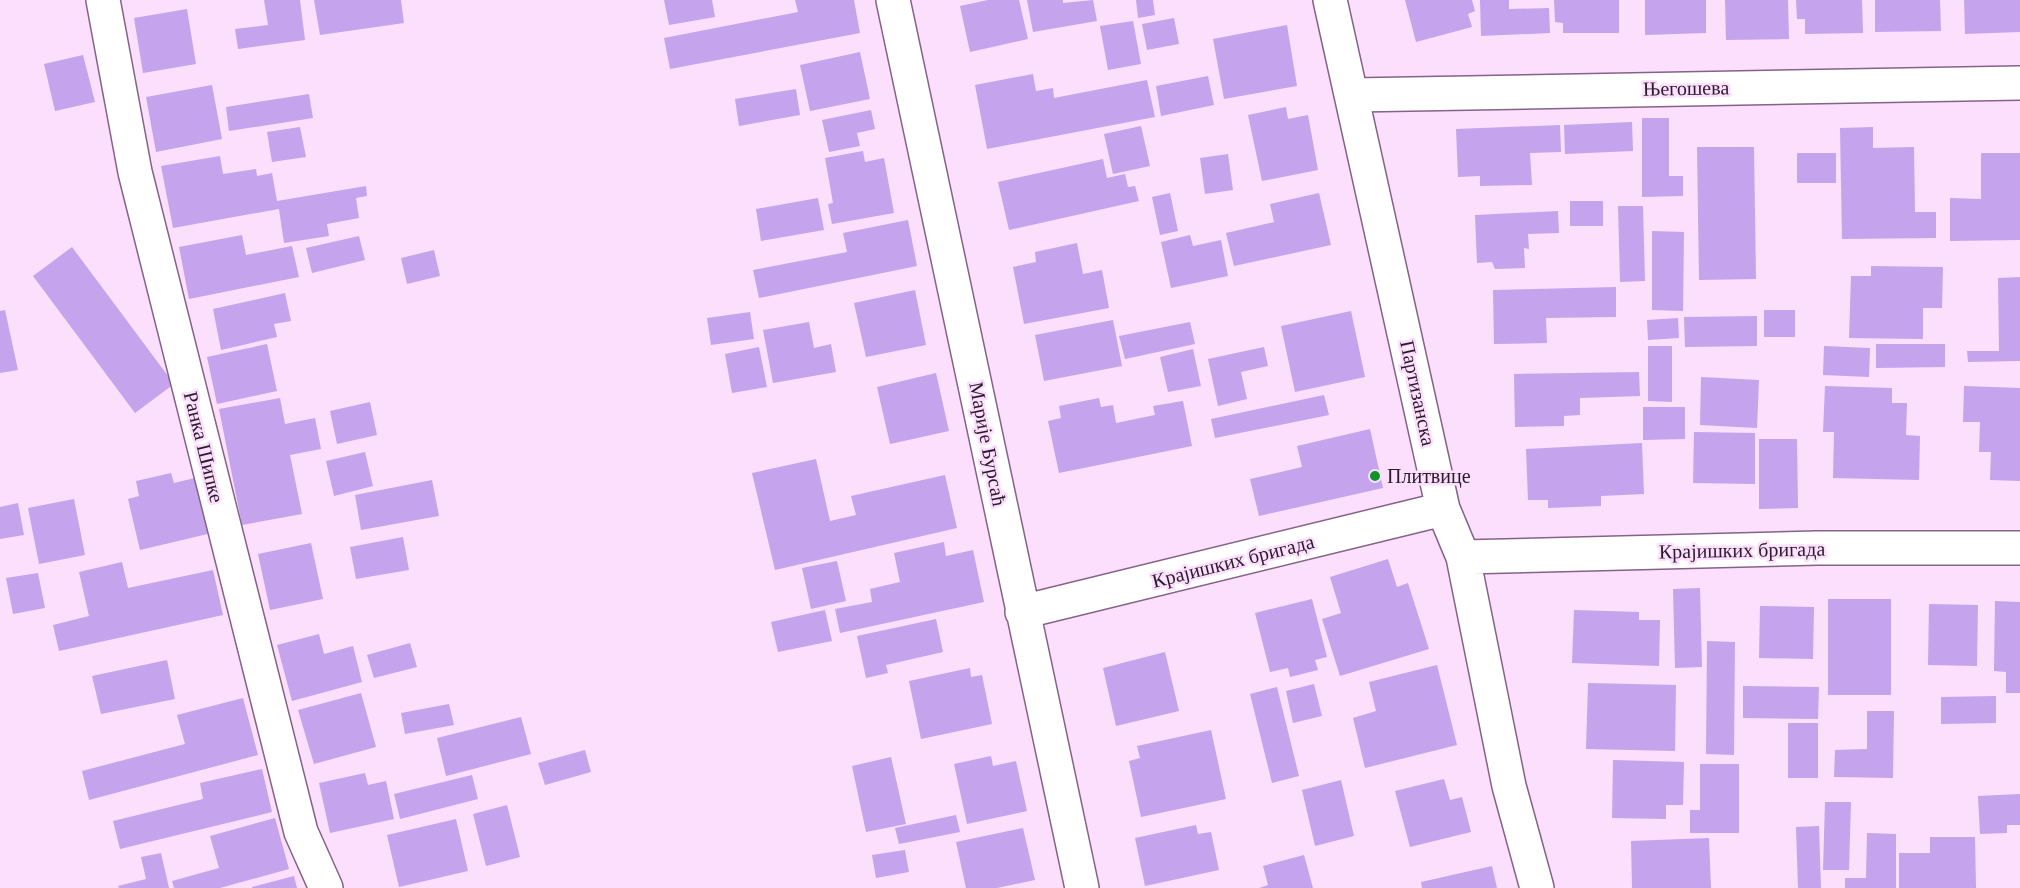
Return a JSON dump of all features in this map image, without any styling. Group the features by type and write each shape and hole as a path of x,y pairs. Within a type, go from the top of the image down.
{"street":[{"name":"Ранка Шипке","path":"104,0 135,172 301,832 326,888"},
{"name":"Марије Бурсаћ","path":"893,0 1082,888"},
{"name":"Партизанска","path":"1330,0 1353,95 1443,509 1463,557 1509,786 1538,888"},
{"name":"Његошева","path":"1353,95 2020,83"},
{"name":"Крајишких бригада","path":"1022,612 1443,509"},
{"name":"Крајишких бригада","path":"1463,557 1817,548 2020,548"}],"building":[{"path":"264,0 300,0 305,40 238,49 235,29 268,25"},
{"path":"314,0 401,0 404,23 320,35"},
{"path":"664,0 712,0 715,17 669,25"},
{"path":"795,0 854,0 860,33 670,69 664,38 798,12"},
{"path":"988,0 1019,0 1028,39 970,52 960,6"},
{"path":"1027,0 1063,0 1063,3 1093,0 1097,21 1033,32"},
{"path":"1136,0 1153,0 1155,15 1138,18"},
{"path":"1405,0 1472,0 1475,11 1468,14 1472,27 1416,42"},
{"path":"1480,0 1509,0 1509,9 1549,8 1550,33 1481,36"},
{"path":"1554,0 1619,0 1619,33 1563,33 1563,23 1555,22"},
{"path":"1645,0 1706,0 1706,33 1645,35"},
{"path":"1725,0 1788,0 1789,39 1726,40"},
{"path":"1796,0 1862,0 1863,33 1805,34 1805,19 1797,19"},
{"path":"1875,0 1940,0 1941,31 1875,32"},
{"path":"1964,0 2020,0 2020,32 1965,34"},
{"path":"187,9 196,64 143,73 134,18"},
{"path":"1174,18 1179,44 1147,50 1142,24"},
{"path":"1133,21 1141,64 1108,70 1100,26"},
{"path":"1287,25 1297,86 1224,99 1213,39"},
{"path":"860,52 870,99 810,111 800,65"},
{"path":"83,55 95,102 55,111 44,64"},
{"path":"1033,74 1036,91 1053,88 1054,98 1147,80 1155,117 987,149 975,85"},
{"path":"1208,76 1214,105 1161,116 1156,86"},
{"path":"212,85 222,139 156,152 146,97"},
{"path":"796,89 800,115 739,126 735,99"},
{"path":"309,94 313,118 229,131 226,107"},
{"path":"1286,107 1288,119 1308,115 1318,170 1262,181 1248,115"},
{"path":"871,110 875,129 857,133 860,146 829,152 822,120"},
{"path":"1642,118 1669,118 1669,176 1683,176 1683,196 1642,197"},
{"path":"1632,122 1633,151 1565,154 1564,125"},
{"path":"1560,125 1561,152 1530,153 1532,185 1480,186 1480,176 1458,177 1456,129"},
{"path":"1141,126 1150,166 1113,174 1104,134"},
{"path":"300,127 306,157 272,162 267,132"},
{"path":"1873,127 1873,148 1914,147 1915,212 1936,212 1936,238 1842,239 1840,128"},
{"path":"1697,147 1754,147 1756,279 1699,280"},
{"path":"863,151 865,162 884,158 894,213 832,224 828,204 833,203 825,158"},
{"path":"1797,153 1836,153 1836,183 1797,183"},
{"path":"1981,153 2020,153 2020,240 1950,241 1950,198 1981,199"},
{"path":"1228,154 1233,190 1205,194 1200,158"},
{"path":"220,156 223,174 256,169 257,176 272,173 277,201 366,186 367,196 356,198 359,218 327,224 329,236 284,243 279,209 173,228 161,166"},
{"path":"1103,159 1107,178 1125,174 1128,187 1135,186 1139,201 1009,230 998,182"},
{"path":"1170,193 1178,231 1160,235 1152,197"},
{"path":"1319,193 1331,245 1234,266 1226,233 1274,222 1270,204"},
{"path":"818,198 824,230 761,241 756,209"},
{"path":"1570,201 1603,201 1603,226 1570,226"},
{"path":"1618,206 1643,206 1645,281 1620,282"},
{"path":"1558,211 1559,233 1528,234 1529,249 1524,248 1525,268 1495,269 1492,262 1477,263 1475,215"},
{"path":"908,220 917,266 759,298 753,270 847,252 843,233"},
{"path":"1652,231 1684,232 1683,311 1652,310"},
{"path":"242,235 246,255 292,246 299,277 189,299 179,247"},
{"path":"1190,235 1193,246 1221,240 1228,276 1171,288 1161,242"},
{"path":"359,236 365,260 312,273 306,248"},
{"path":"1077,243 1083,274 1102,270 1109,308 1024,324 1013,267 1036,262 1035,252"},
{"path":"72,247 174,384 135,413 33,276"},
{"path":"434,250 440,276 407,284 401,258"},
{"path":"1871,266 1943,267 1942,308 1923,308 1923,339 1849,338 1851,276 1871,276"},
{"path":"2020,277 2020,361 1968,362 1967,351 1999,351 1998,278"},
{"path":"1616,287 1616,317 1546,318 1547,343 1494,344 1493,290"},
{"path":"915,290 926,345 866,357 854,303"},
{"path":"285,293 291,321 274,324 277,337 221,350 213,309"},
{"path":"5,310 18,370 0,373 0,311"},
{"path":"1764,310 1795,310 1795,337 1764,337"},
{"path":"1351,311 1365,377 1295,392 1281,326"},
{"path":"750,312 754,339 711,345 707,318"},
{"path":"1757,316 1757,346 1685,347 1684,317"},
{"path":"1678,318 1679,338 1648,340 1647,320"},
{"path":"1113,320 1122,366 1044,381 1035,335"},
{"path":"809,322 814,348 831,344 836,372 773,383 763,330"},
{"path":"1190,322 1195,344 1125,359 1119,336"},
{"path":"267,344 277,391 217,404 207,357"},
{"path":"1876,344 1945,344 1945,367 1876,368"},
{"path":"1648,346 1672,346 1672,402 1648,401"},
{"path":"1824,346 1870,348 1869,377 1823,375"},
{"path":"759,347 767,387 732,393 725,354"},
{"path":"1264,347 1268,366 1241,372 1247,399 1218,406 1208,359"},
{"path":"1193,349 1201,386 1168,392 1160,357"},
{"path":"1639,372 1640,396 1580,398 1580,415 1564,416 1564,426 1515,427 1514,374"},
{"path":"936,373 949,431 890,444 877,387"},
{"path":"1701,377 1759,380 1757,428 1700,425"},
{"path":"1825,386 1892,388 1892,403 1907,403 1906,435 1920,436 1919,480 1833,478 1834,432 1823,432"},
{"path":"1964,386 2020,388 2020,481 1990,480 1991,452 1979,452 1980,422 1963,422"},
{"path":"1324,395 1329,415 1215,438 1211,419"},
{"path":"280,398 285,424 315,418 321,449 290,455 302,514 242,525 219,409"},
{"path":"1099,398 1101,407 1113,405 1116,423 1155,415 1153,406 1183,401 1192,446 1059,473 1048,421 1061,418 1059,406"},
{"path":"370,402 377,435 337,444 330,411"},
{"path":"1643,407 1685,407 1685,439 1643,440"},
{"path":"1370,429 1383,488 1259,516 1250,479 1302,467 1297,446"},
{"path":"1694,432 1755,433 1755,484 1693,483"},
{"path":"1759,439 1797,439 1798,508 1759,509"},
{"path":"1642,443 1644,494 1601,496 1601,506 1548,508 1548,500 1528,500 1526,449"},
{"path":"365,452 373,486 334,496 326,461"},
{"path":"816,459 830,521 856,515 851,496 945,475 957,528 775,570 752,473"},
{"path":"171,473 174,483 203,476 216,532 140,550 128,499 139,496 136,481"},
{"path":"432,480 439,516 361,530 355,495"},
{"path":"74,499 85,555 39,564 28,508"},
{"path":"18,503 24,535 0,539 0,507"},
{"path":"403,537 409,570 356,579 350,547"},
{"path":"944,542 946,556 973,550 984,602 840,633 835,609 872,602 870,589 900,582 894,553"},
{"path":"311,543 323,599 270,610 258,554"},
{"path":"1388,559 1397,587 1408,583 1429,649 1340,676 1322,619 1341,613 1330,577"},
{"path":"837,561 846,601 811,609 802,568"},
{"path":"122,562 128,588 213,570 223,615 59,651 53,625 89,616 79,572"},
{"path":"38,573 45,608 13,614 6,578"},
{"path":"1700,588 1702,667 1675,668 1673,589"},
{"path":"1312,599 1327,657 1315,660 1318,670 1290,677 1288,668 1270,672 1255,613"},
{"path":"1828,599 1891,599 1891,695 1828,695"},
{"path":"1995,601 2020,602 2020,693 2006,693 2006,672 1994,671"},
{"path":"1929,604 1978,605 1977,666 1928,665"},
{"path":"1760,606 1814,607 1813,659 1759,658"},
{"path":"825,610 832,641 778,652 771,622"},
{"path":"1574,610 1639,612 1639,620 1660,620 1659,666 1572,663"},
{"path":"936,619 943,652 886,665 888,673 866,678 857,636"},
{"path":"319,634 324,654 353,646 362,682 292,701 277,645"},
{"path":"1707,641 1735,642 1734,755 1706,754"},
{"path":"410,643 417,667 374,678 367,655"},
{"path":"1165,652 1179,711 1116,726 1103,668"},
{"path":"167,660 175,699 101,714 92,676"},
{"path":"1437,665 1457,745 1365,768 1353,718 1376,711 1369,682"},
{"path":"970,668 971,677 982,675 992,724 921,739 909,681"},
{"path":"1588,683 1676,685 1675,751 1586,749"},
{"path":"1314,684 1322,716 1293,723 1286,691"},
{"path":"1743,686 1819,687 1818,719 1743,718"},
{"path":"1277,687 1299,776 1272,783 1250,694"},
{"path":"361,693 376,747 314,764 298,710"},
{"path":"1996,696 1996,723 1941,724 1941,697"},
{"path":"243,698 258,755 89,800 82,771 185,744 177,715"},
{"path":"449,704 454,725 405,734 401,713"},
{"path":"1867,711 1894,711 1893,778 1834,777 1835,750 1867,749"},
{"path":"521,717 531,754 446,776 437,738"},
{"path":"1788,723 1818,723 1818,778 1788,778"},
{"path":"1211,730 1226,799 1141,817 1129,761 1140,758 1137,746"},
{"path":"585,750 591,772 545,785 538,763"},
{"path":"991,756 993,766 1016,761 1027,811 967,824 954,764"},
{"path":"891,757 906,824 866,832 852,766"},
{"path":"1613,760 1684,762 1683,805 1666,805 1666,819 1612,818"},
{"path":"1700,764 1739,764 1739,833 1690,833 1690,810 1700,810"},
{"path":"262,769 272,812 120,849 113,821 203,799 200,783"},
{"path":"365,773 368,785 386,781 394,819 330,833 319,783"},
{"path":"472,775 478,799 400,819 394,794"},
{"path":"1444,779 1450,800 1462,797 1471,832 1410,847 1395,791"},
{"path":"1341,780 1354,836 1315,846 1302,790"},
{"path":"2020,794 2020,825 2007,825 2007,833 1980,834 1978,796"},
{"path":"1825,802 1851,802 1849,870 1823,870"},
{"path":"507,805 520,857 486,866 473,814"},
{"path":"956,815 960,832 899,844 895,828"},
{"path":"275,818 289,869 220,888 174,888 172,881 219,868 210,836"},
{"path":"456,819 468,871 399,887 387,835"},
{"path":"1196,825 1198,834 1211,832 1219,870 1145,886 1135,838"},
{"path":"1819,826 1821,888 1798,888 1796,827"},
{"path":"1023,828 1035,880 997,888 966,888 956,842"},
{"path":"1867,833 1896,834 1896,888 1845,888 1845,878 1866,878"},
{"path":"1930,837 1975,837 1976,888 1899,888 1899,853 1930,853"},
{"path":"1709,838 1711,888 1632,888 1631,841"},
{"path":"905,850 909,872 876,878 872,855"},
{"path":"161,853 169,888 119,888 118,886 146,879 141,857"},
{"path":"1304,855 1313,888 1259,888 1268,885 1263,866"},
{"path":"1492,866 1497,888 1422,888 1421,882"},
{"path":"294,876 297,888 252,888 252,887"}],"place":[{"name":"Плитвице","path":"1375,476"}]}
